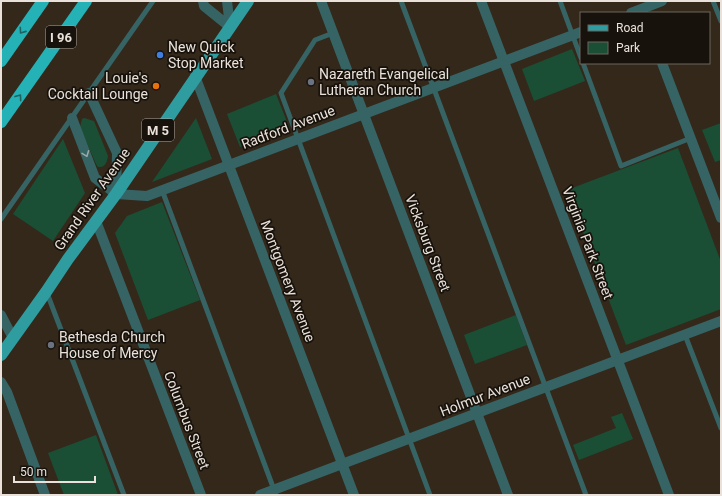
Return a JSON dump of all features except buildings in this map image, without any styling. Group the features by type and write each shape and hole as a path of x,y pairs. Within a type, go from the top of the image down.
{"highway":[{"name":"I 96","path":"1,61 43,1"},
{"name":"I 96","path":"1,122 86,1"}],"main road":[{"name":"Grand River Avenue","path":"1,355 68,259 116,194 195,76 248,1"}],"street":[{"path":"203,1 204,6 230,27"},
{"path":"227,1 230,27"},
{"name":"Vicksburg Street","path":"321,1 508,495"},
{"name":"Virginia Park Street","path":"481,1 669,495"},
{"path":"641,8 662,1"},
{"name":"Radford Avenue","path":"116,194 147,196 577,33"},
{"path":"662,64 721,218"},
{"name":"Montgomery Avenue","path":"195,76 354,495"},
{"path":"89,93 117,153 116,194"},
{"path":"72,118 95,178 116,194"},
{"name":"Columbus Street","path":"96,221 200,495"},
{"path":"1,315 13,338"},
{"name":"Holmur Avenue","path":"260,495 275,492 343,464 721,321"},
{"path":"1,382 7,392 45,495"}],"lane":[{"path":"1,219 153,1"},
{"path":"401,1 586,495"},
{"path":"560,1 577,33 580,52"},
{"path":"713,1 721,21"},
{"path":"334,33 315,40 281,93 430,495"},
{"path":"583,64 621,166 691,138"},
{"path":"162,190 275,492"},
{"path":"46,292 124,495"},
{"path":"685,335 721,428"}],"green space":[{"path":"572,49 585,81 534,101 522,69"},
{"path":"276,94 289,127 240,147 227,114"},
{"path":"84,118 94,121 108,156 104,166 102,167 98,167 96,164 80,127 82,119"},
{"path":"196,118 212,159 152,182"},
{"path":"721,123 721,160 715,162 702,130"},
{"path":"63,139 85,193 53,241 13,214"},
{"path":"678,148 721,262 721,309 626,345 567,190"},
{"path":"162,202 200,300 148,320 115,233 127,216"},
{"path":"516,315 527,345 475,364 464,335"},
{"path":"622,413 633,439 579,460 573,445 616,428 611,417"},
{"path":"96,435 118,495 64,495 48,453"}],"place":[{"name":"New Quick Stop Market","path":"160,55"},
{"name":"Nazareth Evangelical Lutheran Church","path":"311,82"},
{"name":"Louie's Cocktail Lounge","path":"156,86"},
{"name":"Bethesda Church House of Mercy","path":"51,345"}]}
